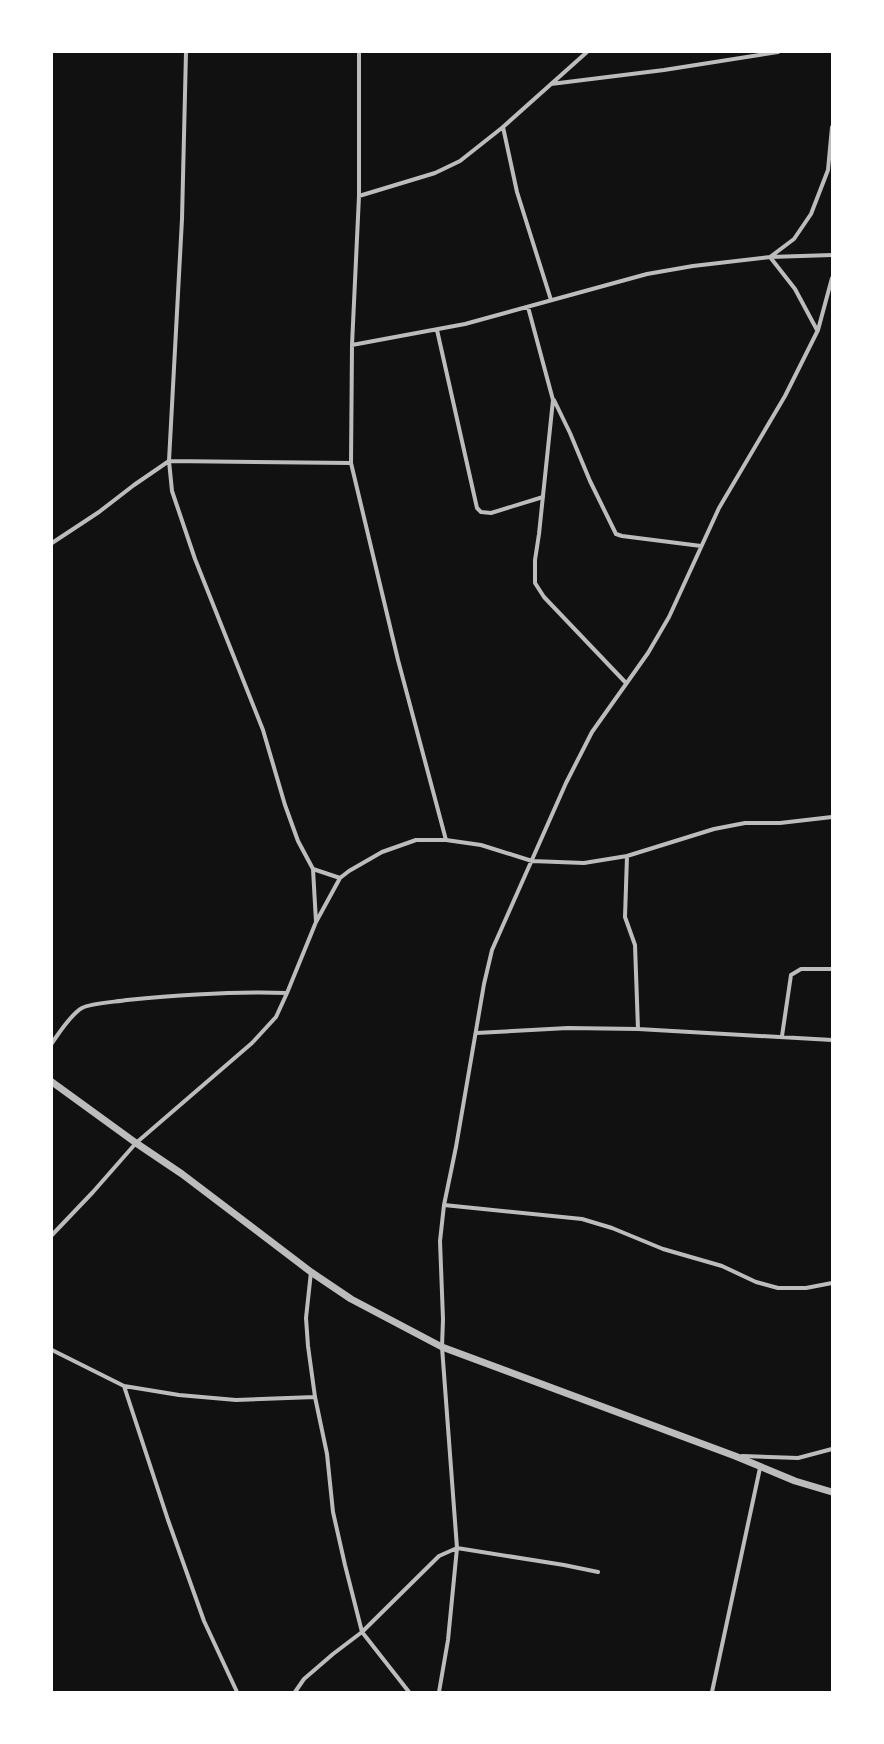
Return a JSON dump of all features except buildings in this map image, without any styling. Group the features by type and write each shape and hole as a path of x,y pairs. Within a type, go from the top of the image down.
{"street":[{"path":"186,52 182,219 169,461 172,491 195,559 263,730 285,805 298,841 312,869 316,922"},
{"path":"359,52 359,196 352,346 351,463 398,660 446,840"},
{"path":"359,196 435,173 460,161 503,127 587,52"},
{"path":"551,84 664,70 778,52"},
{"path":"503,127 517,192 551,300"},
{"path":"770,257 794,239 811,214 828,170 832,127"},
{"path":"352,346 437,330 528,307 647,274 693,266 770,257 832,255"},
{"path":"770,257 795,289 818,330"},
{"path":"439,1692 448,1640 457,1548 442,1347 443,1320 440,1241 444,1205 484,984 492,950 566,783 592,732 648,653 669,617 719,508 785,396 818,330 832,278"},
{"path":"528,307 553,400 570,433 590,481 616,534 701,546"},
{"path":"437,330 477,508 482,512 491,513 543,497"},
{"path":"553,400 535,560 535,583 544,597 626,683"},
{"path":"52,543 99,512 134,485 169,461 351,463"},
{"path":"52,1235 93,1192 136,1143 252,1043 276,1017 316,922 340,878 349,871 382,852 416,840 446,840 481,845 532,861 584,863 627,856 714,829 745,823 780,823 832,817"},
{"path":"627,856 625,917 635,946 638,1029"},
{"path":"312,869 340,878"},
{"path":"782,1036 791,975 801,969 832,969"},
{"path":"52,1043 69,1021 82,1008 108,1002 203,995 287,992"},
{"path":"476,1033 568,1028 638,1029 832,1040"},
{"path":"52,1082 136,1143 182,1174 311,1272 351,1299 442,1347 734,1456 760,1468 795,1481 832,1492"},
{"path":"444,1205 582,1219 612,1228 663,1250 722,1266 756,1282 778,1288 806,1288 832,1283"},
{"path":"311,1272 306,1318 308,1346 315,1397 327,1454 333,1512 362,1632 409,1692"},
{"path":"52,1350 124,1386 179,1395 236,1400 315,1397"},
{"path":"124,1386 161,1499 204,1621 237,1692"},
{"path":"734,1456 798,1458 832,1449"},
{"path":"712,1692 760,1468"},
{"path":"295,1692 304,1679 362,1632 439,1556 457,1548 550,1562 598,1572"}]}
